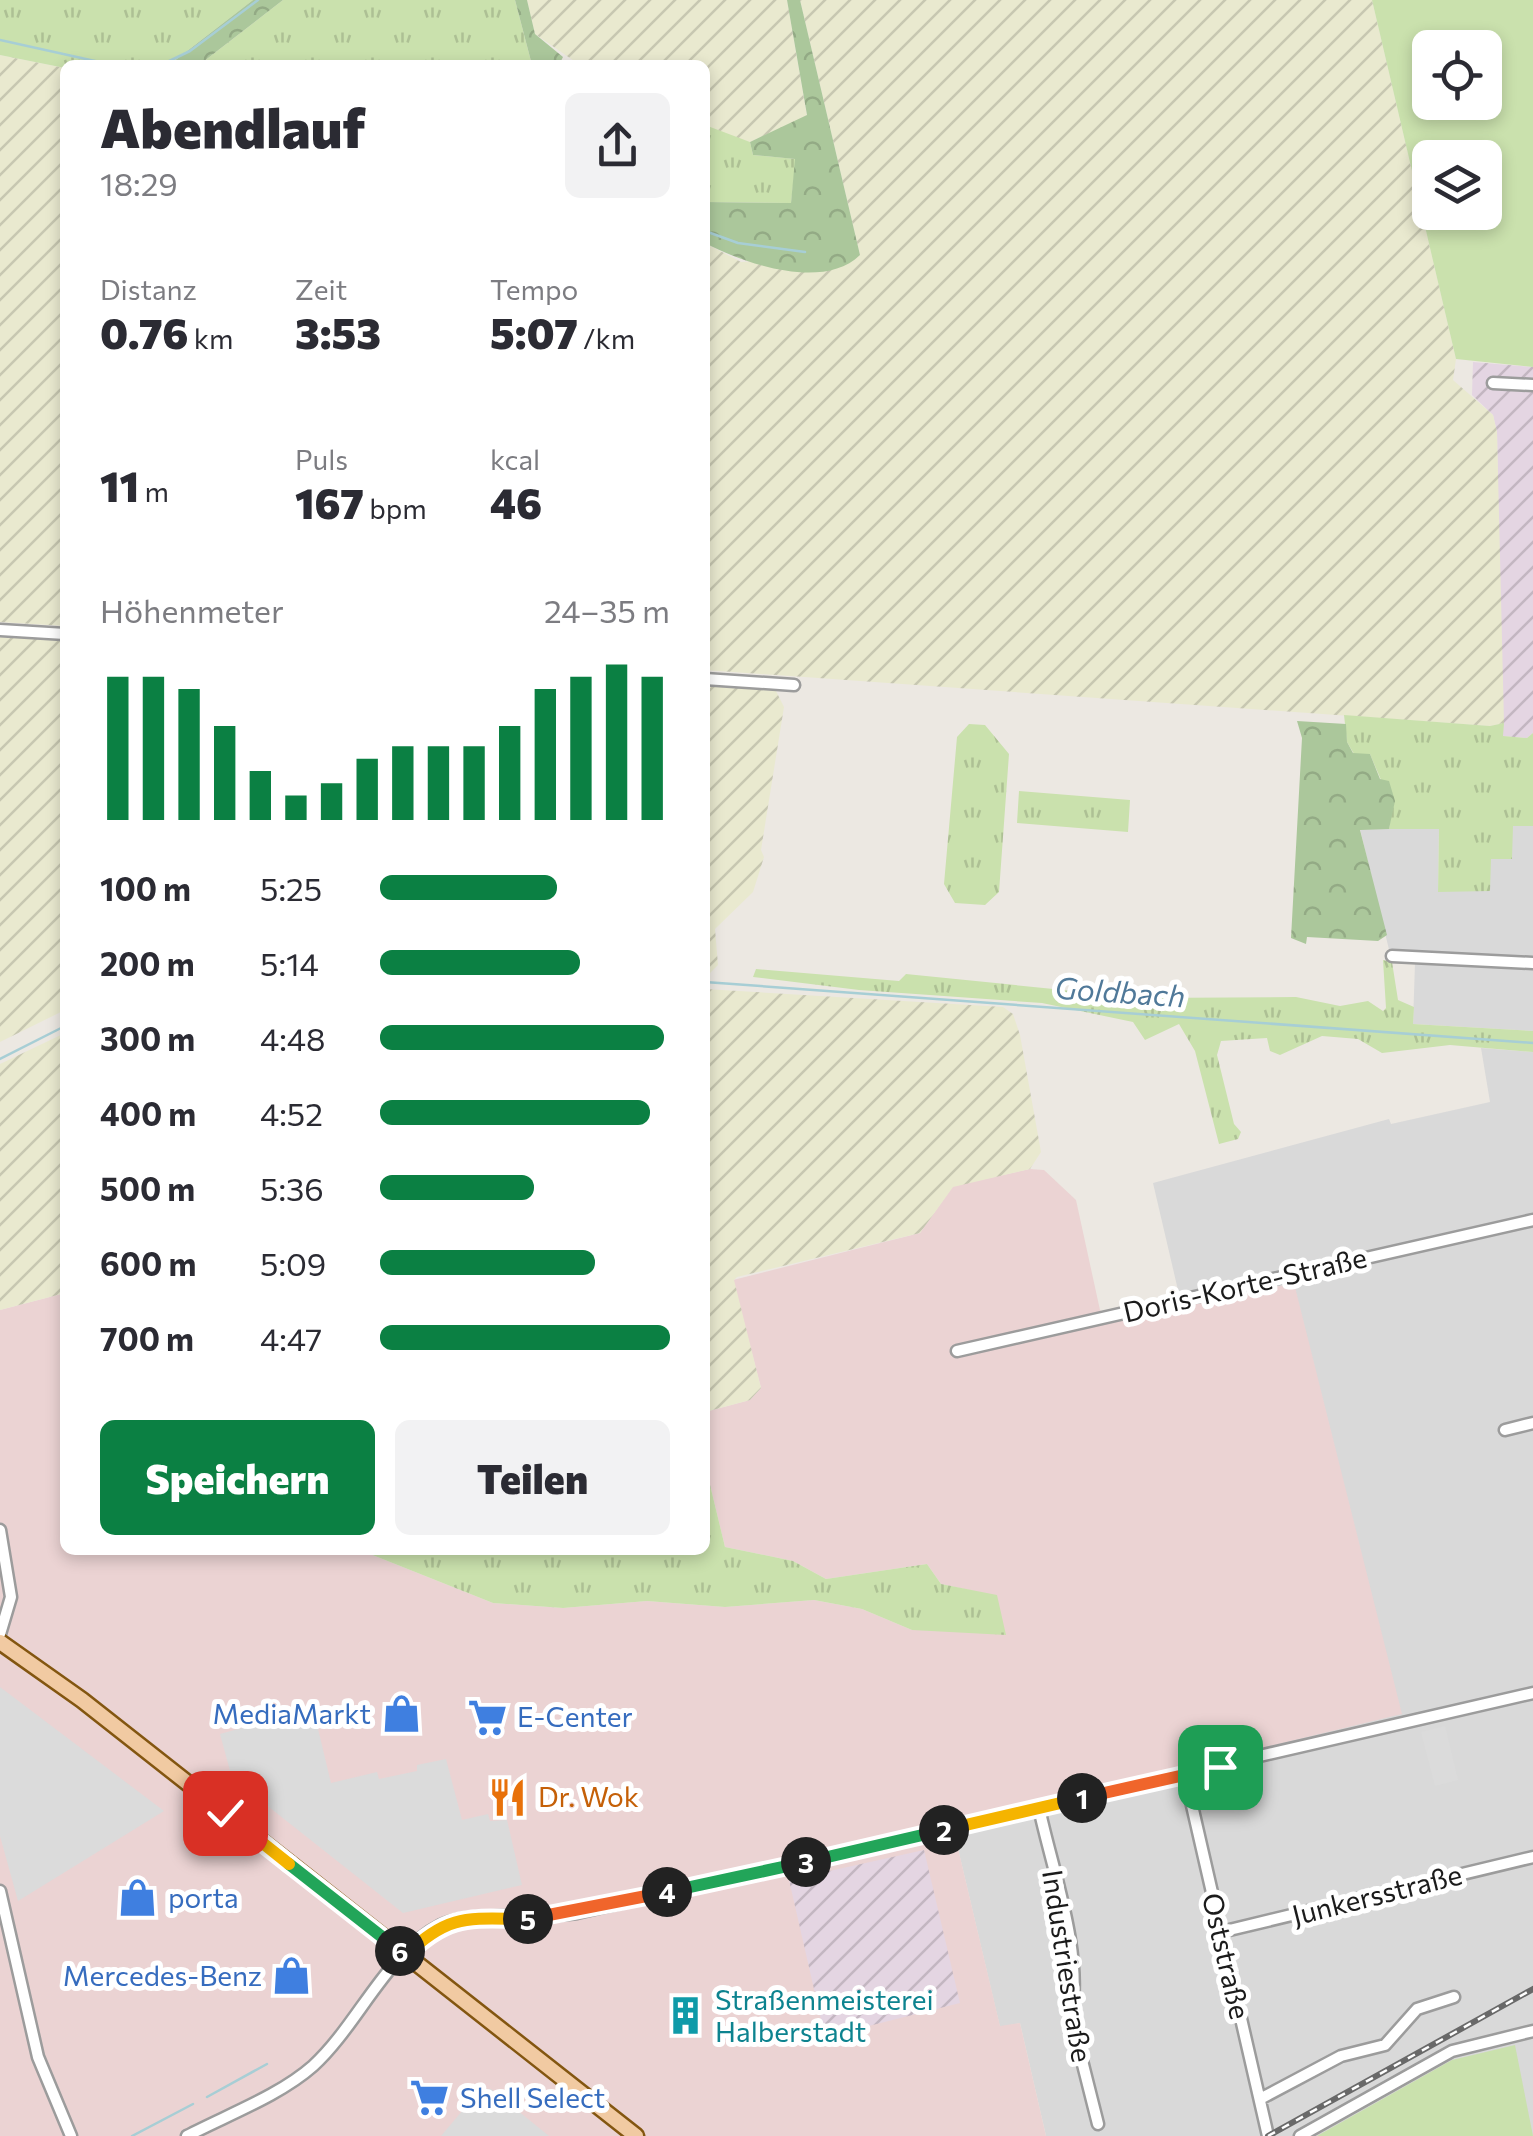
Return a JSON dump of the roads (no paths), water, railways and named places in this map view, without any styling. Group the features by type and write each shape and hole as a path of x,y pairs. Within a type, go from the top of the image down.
{"main road":[{"path":"0,1642 184,1781 636,2136"}],"street":[{"path":"1493,383 1533,385"},
{"path":"0,630 60,634"},
{"path":"710,679 794,685"},
{"path":"1392,956 1533,963"},
{"name":"Doris-Korte-Straße","path":"956,1352 1533,1220"},
{"path":"1505,1430 1533,1423"},
{"path":"0,1530 11,1597 0,1634"},
{"path":"187,2136 311,2068 406,1955 438,1927 458,1919 534,1919 577,1913 1533,1693"},
{"name":"Oststraße","path":"1185,1775 1268,2136"},
{"name":"Industriestraße","path":"1039,1808 1073,1962 1076,2000 1072,2017 1098,2124"},
{"name":"Junkersstraße","path":"1221,1932 1533,1858"},
{"path":"0,1891 38,2057 71,2136"},
{"path":"1260,2099 1340,2056 1385,2045 1417,2009 1454,1997"},
{"path":"1300,2136 1452,2051 1533,2031"}],"waterway":[{"path":"171,60 190,51 258,0"},
{"path":"0,40 90,60"},
{"path":"710,233 738,243 805,252"},
{"name":"Goldbach","path":"710,982 1533,1043"},
{"name":"Goldbach","path":"0,1059 60,1029"},
{"path":"207,2097 267,2064"},
{"path":"132,2136 193,2104"}],"railway":[{"path":"1268,2136 1533,1989"}],"place":[{"name":"MediaMarkt","path":"401,1714"},
{"name":"E-Center","path":"487,1717"},
{"name":"Dr. Wok","path":"508,1797"},
{"name":"porta","path":"138,1898"},
{"name":"Mercedes-Benz","path":"292,1976"},
{"name":"Straßenmeisterei Halberstadt","path":"685,2016"},
{"name":"Shell Select","path":"430,2098"}]}
